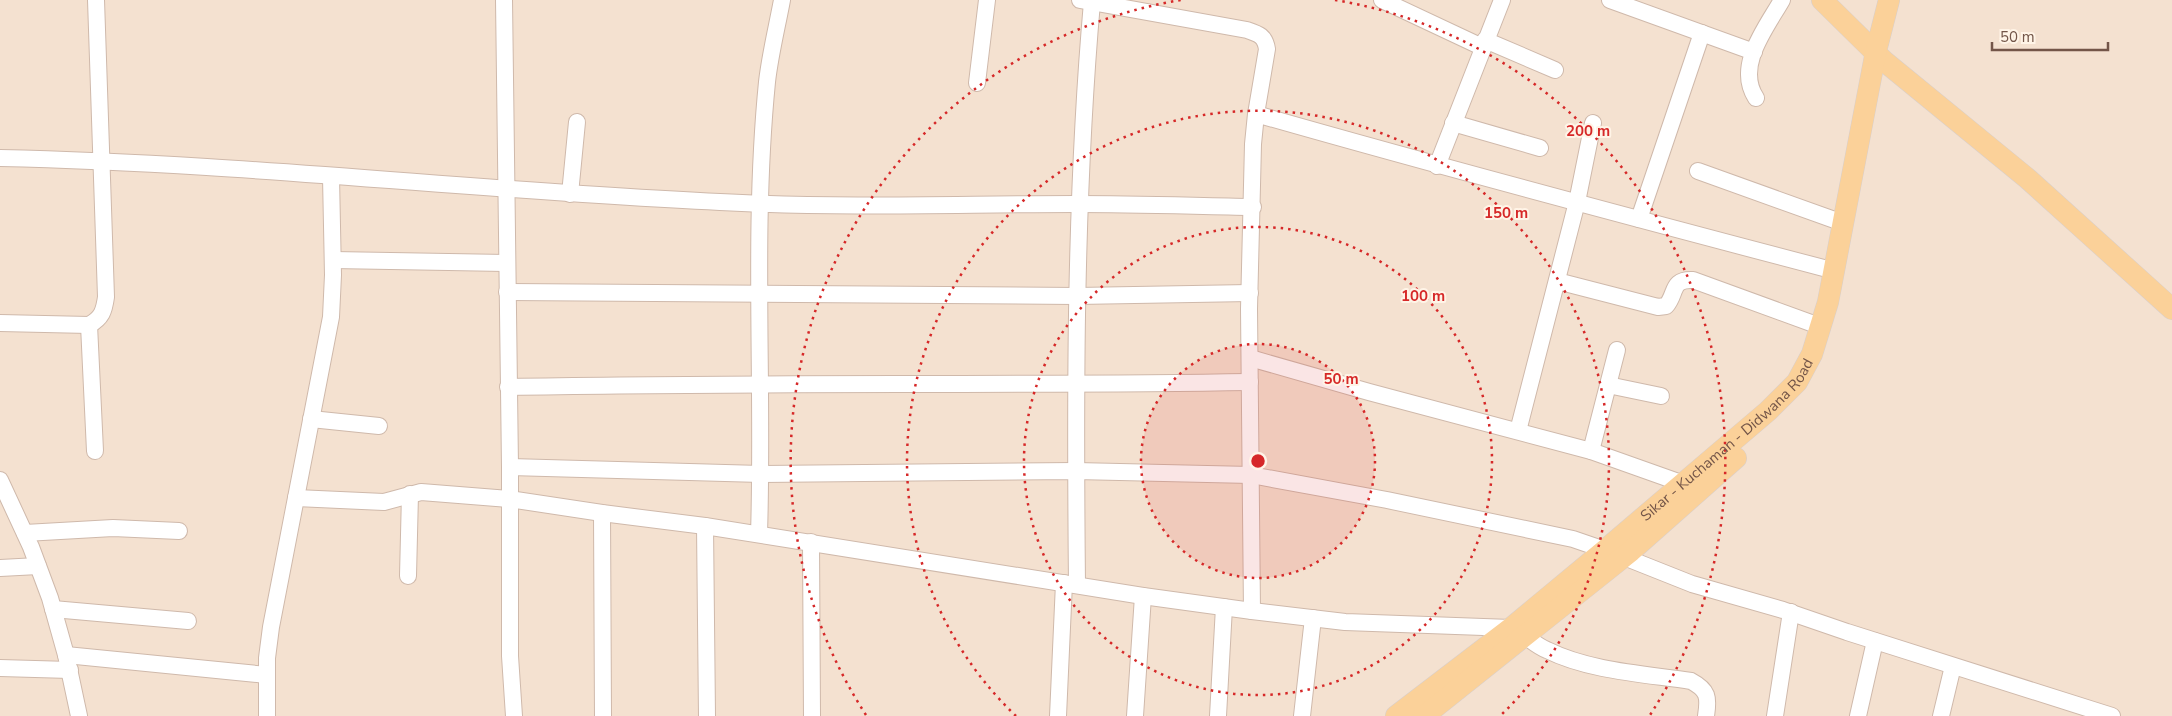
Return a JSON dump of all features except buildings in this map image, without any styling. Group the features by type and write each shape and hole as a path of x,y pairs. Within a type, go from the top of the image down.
{"main road":[{"path":"1822,0 1880,56 2028,179 2172,309"},
{"path":"1880,56 1889,0"},
{"path":"1880,56 1899,0"},
{"name":"Sikar - Kuchaman - Didwana Road","path":"1615,553 1684,484 1768,412 1797,382 1812,354 1822,327 1835,271 1843,223 1880,56"},
{"name":"Sikar - Kuchaman - Didwana Road","path":"1424,716 1518,632 1615,553 1703,488 1773,423 1809,382 1825,357 1837,320 1860,207 1880,56"},
{"name":"Sikar - Kuchaman - Didwana Road","path":"1396,716 1518,632"}],"street":[{"path":"0,323 89,325 97,321 104,312 106,296 96,0"},
{"path":"504,0 510,467 510,656 514,716"},
{"path":"759,534 761,474 758,294 760,204 767,82 782,0"},
{"path":"977,83 987,0"},
{"path":"1382,0 1483,44 1555,70"},
{"path":"1437,166 1483,44 1502,0"},
{"path":"1610,0 1754,52"},
{"path":"1756,98 1750,89 1747,79 1748,68 1754,52 1782,0"},
{"path":"1058,716 1070,584 1076,472 1079,204 1086,1 1112,3 1247,30 1260,34 1266,40 1267,49 1253,144 1250,293 1252,611"},
{"path":"1639,219 1702,33"},
{"path":"1256,114 1437,166 1835,271"},
{"path":"570,194 577,122"},
{"path":"1453,123 1540,148"},
{"path":"1518,430 1577,202 1593,123"},
{"path":"0,158 102,160 506,190 760,204 1079,204 1253,207"},
{"path":"1698,171 1843,223"},
{"path":"267,716 267,675 271,627 331,317 333,260 330,177"},
{"path":"333,260 506,263"},
{"path":"1557,281 1658,307 1666,306 1670,302 1675,287 1680,282 1693,280 1822,327"},
{"path":"507,292 1078,296 1250,293"},
{"path":"89,325 95,451"},
{"path":"1591,451 1618,350"},
{"path":"1250,358 1368,392 1518,430 1591,451 1684,484"},
{"path":"508,387 759,384 1076,385 1250,382"},
{"path":"1608,385 1661,396"},
{"path":"311,419 379,426"},
{"path":"510,467 761,474 1076,472 1251,475 1386,500 1573,539 1615,553 1692,584 1791,612 1875,641 2112,716"},
{"path":"0,480 4,497 25,533 53,609 68,662 79,716"},
{"path":"296,498 384,502 410,494 435,492 509,499 602,514 706,526 1143,596 1252,611 1313,618 1518,632 1546,650 1568,659 1691,681 1701,687 1707,694 1706,716"},
{"path":"408,576 410,494"},
{"path":"602,514 603,716"},
{"path":"706,526 707,716"},
{"path":"25,533 113,528 179,531"},
{"path":"811,542 812,716"},
{"path":"0,568 38,566"},
{"path":"1135,716 1143,596"},
{"path":"1218,716 1224,607"},
{"path":"53,609 188,621"},
{"path":"1775,716 1791,612"},
{"path":"1302,716 1313,618"},
{"path":"1858,716 1875,641"},
{"path":"0,668 68,662 267,675"},
{"path":"1941,716 1953,666"}],"shaded area":[{"path":"0,0 2172,0 2172,716 0,716"}]}
